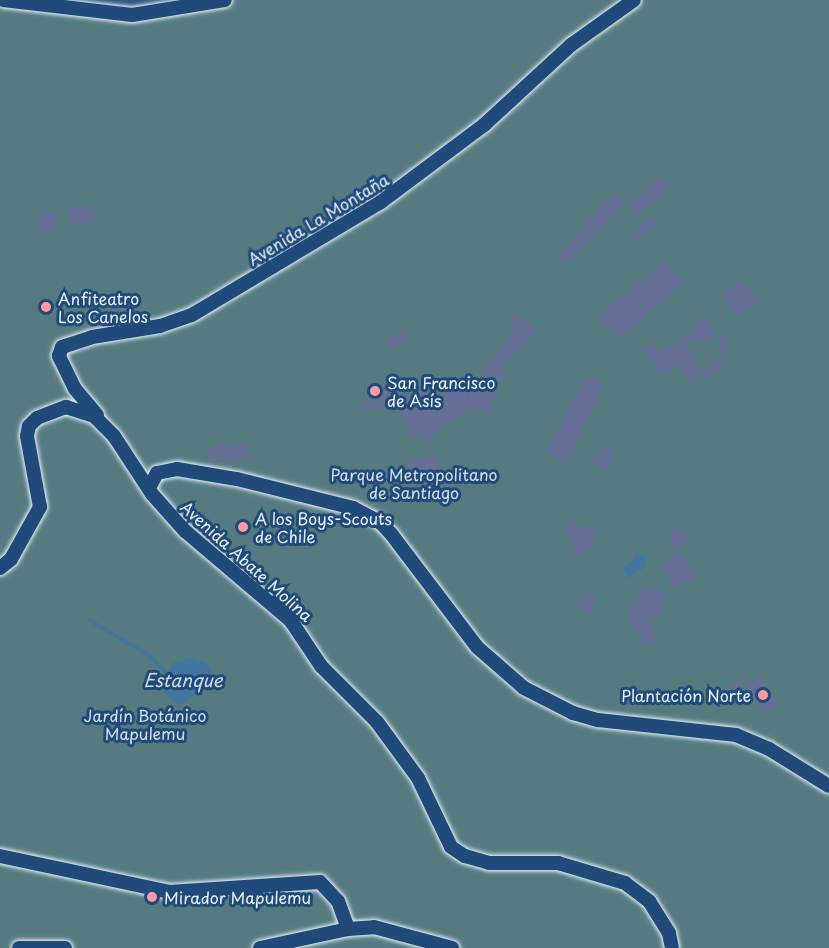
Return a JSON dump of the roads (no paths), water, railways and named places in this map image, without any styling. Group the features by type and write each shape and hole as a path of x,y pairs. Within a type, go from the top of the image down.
{"street":[{"path":"3,0 132,15 225,0"},
{"name":"Avenida La Montaña","path":"110,431 75,388 58,356 62,347 92,337 160,326 192,315 381,202 475,132 572,45 634,0"},
{"path":"0,568 11,559 40,507 28,445 29,426 37,418 66,407 86,412 110,431"},
{"name":"Avenida Abate Molina","path":"110,431 148,488 185,531 291,621 321,666 377,722 418,778 451,847 465,856 489,863 558,863 625,883 649,901 669,933 672,948"},
{"path":"148,488 157,474 177,469 237,479 353,508 381,523 477,647 524,688 573,713 598,720 736,735 778,753 829,786"},
{"path":"0,856 169,892 320,882 338,901 348,929"},
{"path":"260,948 348,929 374,927 452,948"},
{"path":"19,948 65,948"}],"water":[{"path":"637,552 645,556 645,567 628,578 622,567 634,560"},
{"name":"Estanque","path":"192,658 207,663 215,679 211,687 197,692 180,706 166,695 162,682 173,663"}],"waterway":[{"path":"89,620 150,656 165,671"}],"place":[{"name":"Anfiteatro Los Canelos","path":"46,307"},
{"name":"San Francisco de Asís","path":"375,391"},
{"name":"A los Boys-Scouts de Chile","path":"243,527"},
{"name":"Plantación Norte","path":"763,695"},
{"name":"Mirador Mapulemu","path":"152,897"}],"park label":[{"name":"Parque Metropolitano de Santiago","path":"414,483"},
{"name":"Jardín Botánico Mapulemu","path":"145,724"}]}
